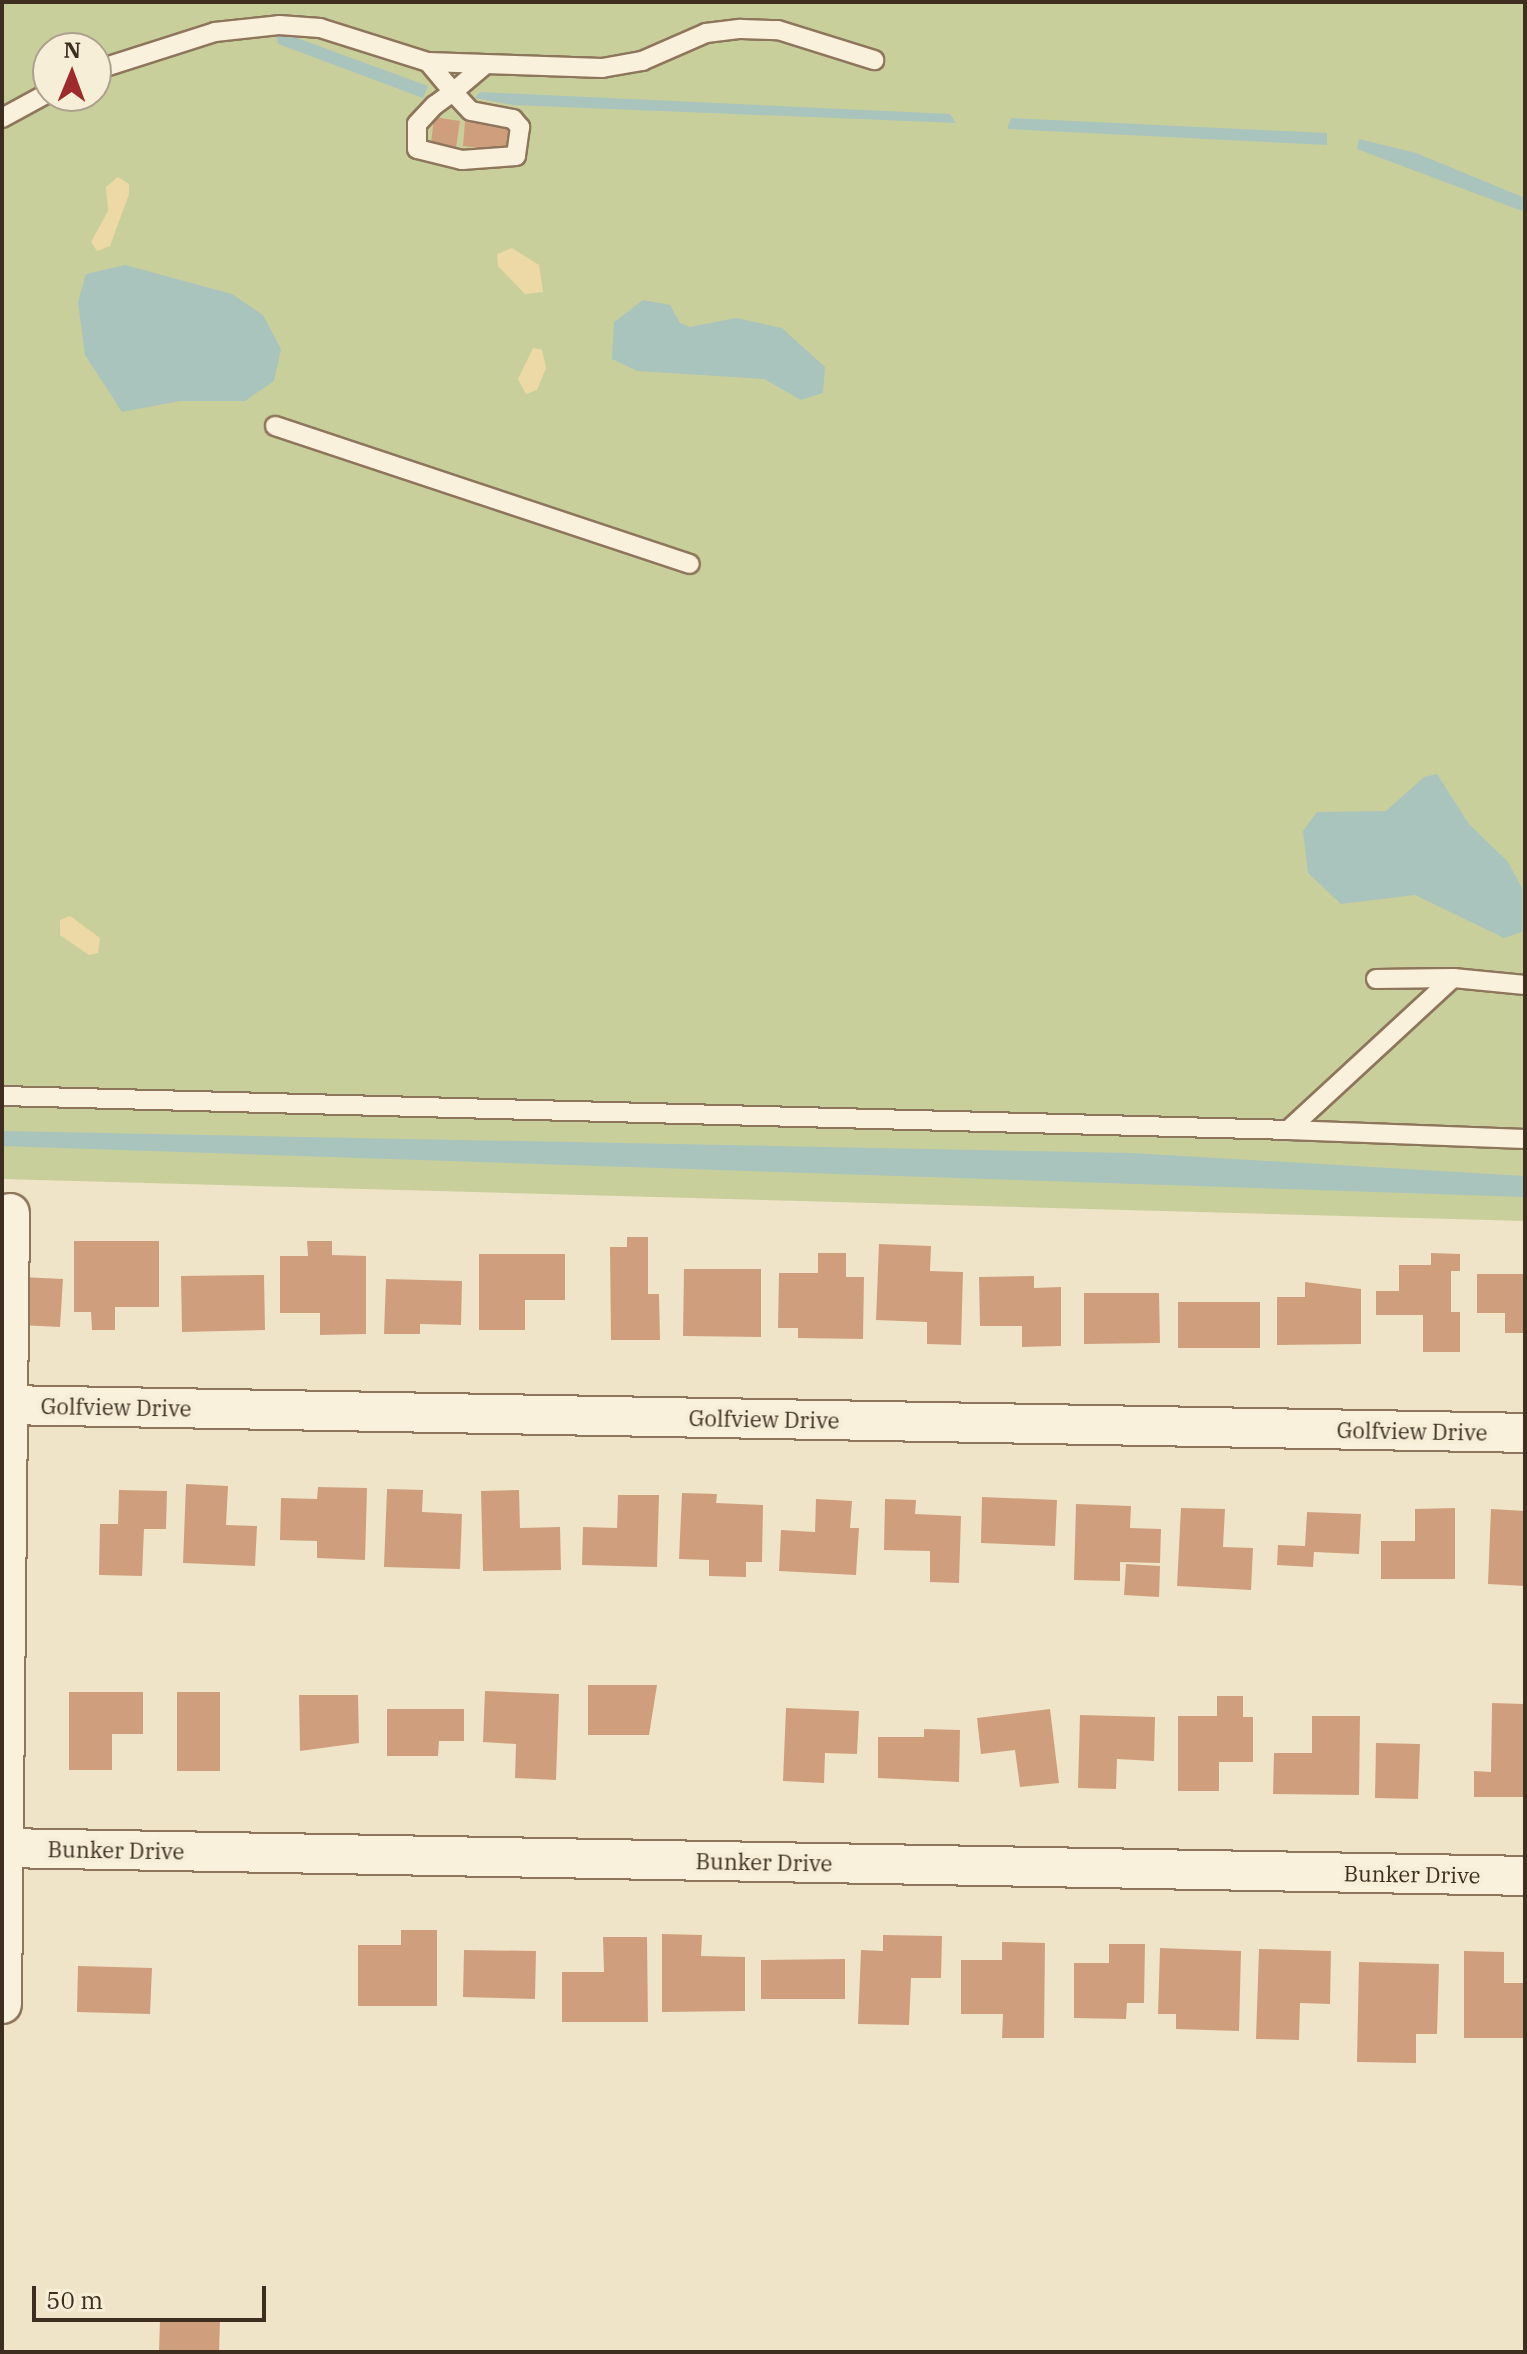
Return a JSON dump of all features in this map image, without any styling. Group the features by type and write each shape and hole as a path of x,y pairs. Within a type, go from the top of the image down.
{"street":[{"path":"2,2004 4,1405 10,1213"},
{"name":"Golfview Drive","path":"4,1405 1525,1433"},
{"name":"Bunker Drive","path":"3,1848 1525,1876"}],"lane":[{"path":"112,65 215,32 279,25 320,28 428,62 602,68 642,61 706,33 741,29 778,30 874,60"},
{"path":"428,62 453,92 471,111 513,119 520,127 516,156 462,160 417,149 412,135 417,124 453,92 486,64"},
{"path":"2,118 32,102"},
{"path":"275,426 690,564"},
{"path":"1288,1130 1453,978"},
{"path":"1376,979 1453,978 1525,985"},
{"path":"2,1096 1525,1139"}],"green space":[{"path":"2,2 1525,2 1525,1221 2,1179"}],"sand":[{"path":"118,177 129,184 129,194 110,246 97,251 91,242 108,211 106,187"},
{"path":"512,248 539,265 543,292 525,294 498,266 497,254"},
{"path":"533,348 542,350 546,368 537,390 526,394 518,379"},
{"path":"70,916 100,938 98,953 89,955 60,935 60,920"}],"water":[{"path":"286,34 428,86 423,98 278,44 277,37"},
{"path":"480,92 950,114 956,123 513,105 475,98"},
{"path":"1011,118 1327,133 1327,145 1007,129"},
{"path":"1359,139 1416,153 1525,198 1525,212 1357,149"},
{"path":"125,265 232,294 263,315 281,349 274,381 245,401 180,401 122,412 85,355 78,302 86,274"},
{"path":"643,300 670,305 680,323 690,327 736,318 782,328 825,367 823,393 801,400 764,379 637,371 612,359 614,322"},
{"path":"1437,774 1469,824 1508,862 1522,888 1522,932 1504,938 1415,895 1341,904 1308,873 1303,831 1317,812 1386,811 1424,777"},
{"path":"2,1131 1131,1153 1525,1176 1525,1197 2,1146"}],"building":[{"path":"434,117 460,121 456,148 431,144"},
{"path":"465,121 513,126 509,152 463,146"},
{"path":"627,1237 648,1237 648,1294 659,1294 660,1340 611,1340 610,1247 627,1247"},
{"path":"74,1241 159,1241 159,1307 115,1307 115,1330 92,1330 91,1312 74,1312"},
{"path":"307,1241 332,1241 332,1255 366,1256 366,1334 320,1335 320,1313 280,1313 280,1256 308,1256"},
{"path":"879,1244 931,1246 930,1271 963,1272 961,1345 927,1344 927,1322 876,1320"},
{"path":"818,1253 846,1253 846,1277 864,1277 863,1339 798,1338 798,1328 778,1328 779,1273 818,1273"},
{"path":"1431,1253 1460,1254 1460,1271 1451,1271 1451,1312 1460,1312 1460,1352 1423,1352 1423,1315 1376,1315 1376,1291 1399,1291 1399,1265 1431,1265"},
{"path":"479,1254 565,1254 565,1300 525,1300 525,1330 479,1330"},
{"path":"684,1269 761,1269 761,1337 683,1336"},
{"path":"1477,1274 1525,1274 1525,1333 1505,1333 1505,1313 1477,1313"},
{"path":"264,1275 265,1330 182,1332 181,1276"},
{"path":"1034,1276 1034,1288 1061,1287 1061,1346 1022,1347 1022,1326 980,1326 979,1277"},
{"path":"21,1277 63,1279 60,1327 19,1325"},
{"path":"386,1279 462,1281 461,1325 420,1324 420,1334 384,1334"},
{"path":"1305,1282 1361,1289 1361,1344 1277,1345 1277,1297 1305,1297"},
{"path":"1084,1293 1159,1293 1160,1343 1084,1344"},
{"path":"1178,1302 1260,1302 1260,1348 1178,1348"},
{"path":"186,1484 228,1486 226,1525 257,1526 255,1566 183,1563"},
{"path":"318,1487 367,1488 365,1560 317,1558 317,1541 280,1540 281,1498 317,1499"},
{"path":"387,1489 423,1490 422,1512 462,1514 460,1569 384,1567"},
{"path":"119,1490 167,1491 166,1529 144,1529 142,1576 99,1575 100,1524 118,1524"},
{"path":"519,1490 520,1528 560,1527 561,1570 483,1571 481,1491"},
{"path":"682,1493 717,1494 716,1503 763,1505 762,1562 746,1562 746,1577 709,1576 709,1560 679,1559"},
{"path":"618,1495 659,1495 657,1567 582,1565 583,1527 617,1528"},
{"path":"982,1497 1057,1500 1055,1546 981,1543"},
{"path":"816,1499 852,1501 850,1528 859,1528 856,1575 779,1571 781,1530 815,1532"},
{"path":"885,1499 916,1500 915,1514 961,1516 959,1583 930,1582 930,1551 884,1550"},
{"path":"1076,1504 1131,1506 1130,1528 1161,1529 1160,1563 1120,1562 1120,1581 1074,1580"},
{"path":"1181,1508 1225,1509 1223,1547 1253,1548 1251,1590 1177,1586"},
{"path":"1455,1508 1455,1579 1381,1579 1381,1541 1415,1541 1415,1509"},
{"path":"1491,1509 1525,1511 1525,1586 1488,1584"},
{"path":"1307,1512 1361,1514 1359,1554 1314,1552 1313,1567 1277,1565 1278,1545 1305,1546"},
{"path":"1126,1564 1160,1566 1159,1597 1124,1595"},
{"path":"588,1685 657,1685 649,1735 588,1735"},
{"path":"485,1691 559,1694 556,1780 515,1778 516,1744 483,1742"},
{"path":"69,1692 143,1692 143,1734 112,1734 112,1770 69,1770"},
{"path":"177,1692 220,1692 220,1771 177,1771"},
{"path":"299,1695 358,1695 359,1743 300,1751"},
{"path":"1217,1696 1243,1696 1243,1717 1253,1717 1253,1762 1219,1762 1219,1791 1178,1791 1178,1716 1217,1716"},
{"path":"1492,1703 1525,1704 1525,1797 1474,1797 1474,1771 1491,1772"},
{"path":"786,1708 859,1711 857,1754 825,1753 824,1783 783,1781"},
{"path":"387,1709 464,1709 464,1741 439,1741 438,1756 387,1756"},
{"path":"1050,1709 1059,1783 1020,1787 1015,1750 981,1754 977,1718"},
{"path":"1080,1715 1155,1717 1154,1761 1117,1759 1116,1789 1078,1788"},
{"path":"1312,1716 1360,1716 1359,1795 1273,1794 1274,1753 1312,1753"},
{"path":"924,1729 960,1730 959,1782 878,1778 878,1737 924,1737"},
{"path":"1376,1743 1420,1744 1418,1799 1375,1798"},
{"path":"401,1930 437,1930 437,2006 358,2006 358,1945 401,1945"},
{"path":"662,1934 702,1935 701,1956 745,1957 745,2011 662,2012"},
{"path":"883,1935 942,1936 941,1978 911,1978 909,2025 858,2024 861,1950 883,1951"},
{"path":"603,1937 647,1937 648,2022 562,2022 562,1972 604,1972"},
{"path":"1002,1942 1045,1943 1044,2038 1002,2038 1003,2014 961,2014 961,1960 1002,1960"},
{"path":"1109,1944 1145,1944 1144,2003 1127,2003 1126,2019 1074,2018 1074,1963 1109,1963"},
{"path":"1160,1948 1241,1951 1239,2031 1176,2029 1176,2014 1158,2014"},
{"path":"1259,1949 1331,1951 1330,2004 1300,2003 1299,2040 1256,2039"},
{"path":"464,1950 536,1951 535,1999 463,1997"},
{"path":"1464,1951 1504,1952 1504,1983 1525,1983 1525,2038 1464,2038"},
{"path":"845,1959 845,1999 761,1999 761,1960"},
{"path":"1359,1962 1439,1964 1437,2034 1416,2034 1416,2063 1357,2062"},
{"path":"78,1966 152,1968 150,2014 77,2012"},
{"path":"160,2320 220,2321 219,2352 159,2352"}]}
